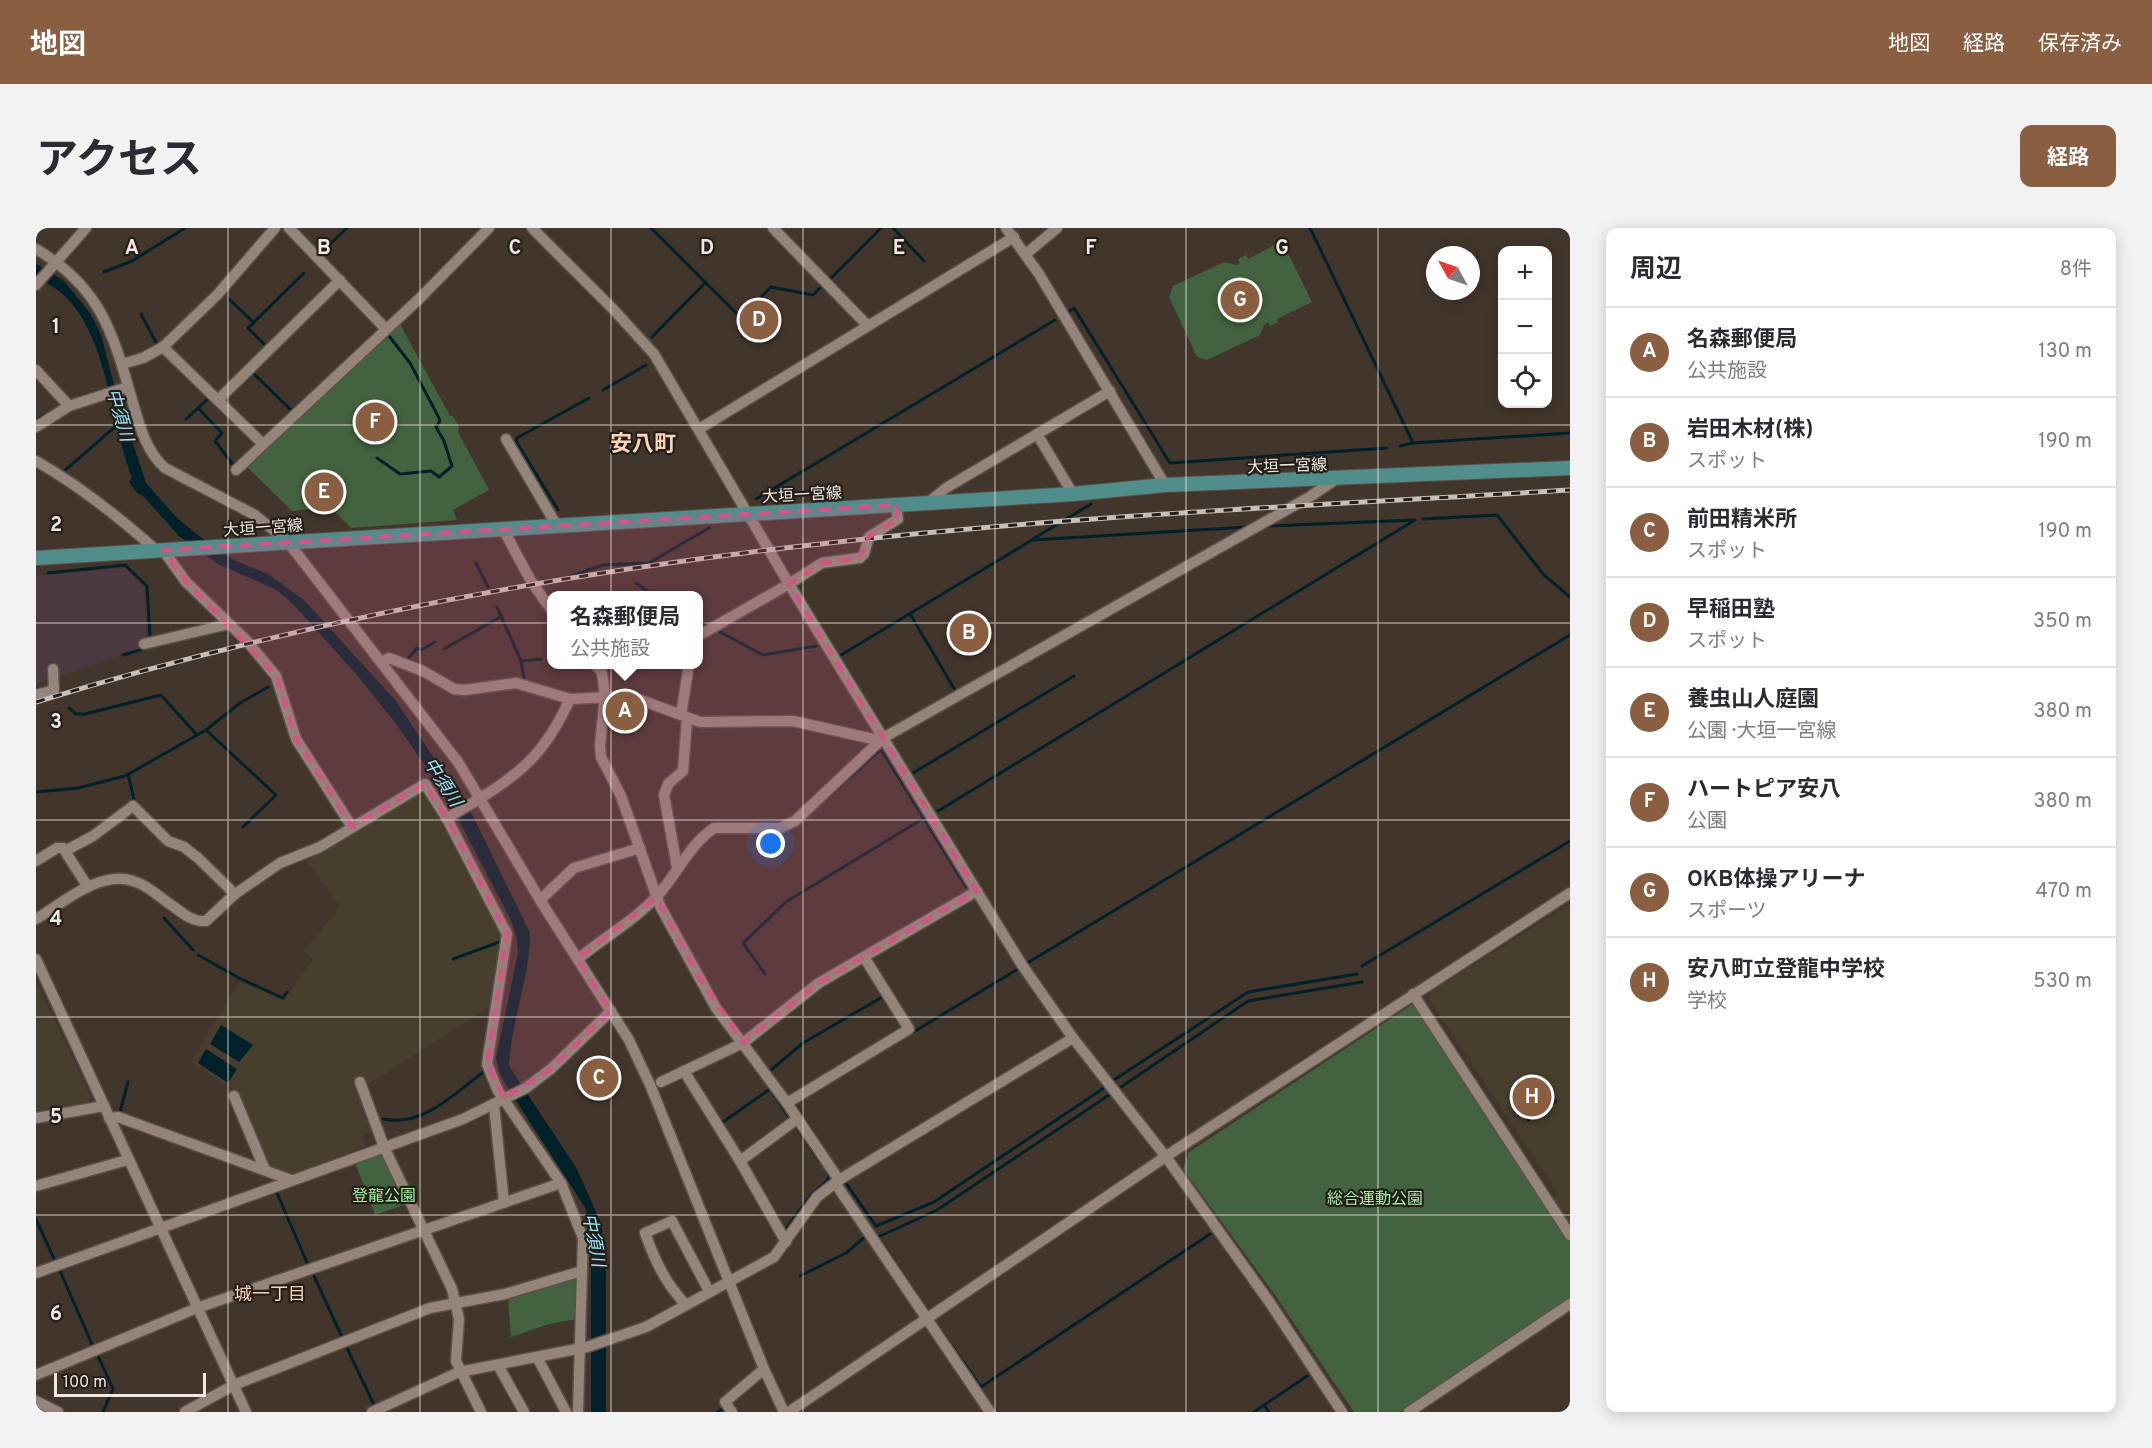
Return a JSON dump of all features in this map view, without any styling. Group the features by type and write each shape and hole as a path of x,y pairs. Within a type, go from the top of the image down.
{"main road":[{"name":"大垣一宮線","path":"36,558 1073,494 1165,485 1570,468"}],"street":[{"path":"37,284 86,228"},
{"path":"122,364 143,358 163,347 218,295 275,228"},
{"path":"289,228 386,328"},
{"path":"236,470 489,228"},
{"path":"532,228 612,308 654,354 789,584 1022,965 1073,1038 1166,1157 1268,1300 1342,1412"},
{"path":"773,228 868,326"},
{"path":"1006,228 1026,254 1165,485"},
{"path":"1026,254 1055,228"},
{"path":"699,429 1014,237"},
{"path":"36,249 91,296 101,311 122,364 124,388 155,459 165,468 255,515 288,542 458,762 475,801 611,1011 641,1063 764,1369 787,1412 1166,1157 1570,893"},
{"path":"218,399 340,280"},
{"path":"163,347 263,444"},
{"path":"36,370 69,406"},
{"path":"36,427 69,406 124,388"},
{"path":"929,502 1110,391"},
{"path":"1037,434 1073,494"},
{"path":"506,439 557,526"},
{"path":"36,461 86,493 160,551 186,582 246,640 276,676 296,739 352,827"},
{"path":"578,959 657,897 676,867 714,828 780,828 795,821 883,738 1301,502 1336,479"},
{"path":"703,634 822,563 860,558 864,554 869,537 897,519 896,505"},
{"path":"503,529 531,581 547,603"},
{"path":"144,644 229,624"},
{"path":"382,662 389,658 423,671 454,689 465,690 516,683 553,696 570,699 630,696 700,722 793,721 857,736 883,738"},
{"path":"36,695 54,690 53,669"},
{"path":"599,669 602,673 605,696 600,746 602,757 621,796 657,897 696,973 787,1103 836,1181 990,1412"},
{"path":"676,867 664,795 668,784 683,771 684,717 689,669"},
{"path":"449,817 538,755 551,736 570,699"},
{"path":"36,919 88,887 111,880 133,881 186,916 201,921 211,918 236,894 280,863 320,847 425,784 449,817 507,934 487,1064 503,1100 561,1183 583,1238 584,1348 578,1412"},
{"path":"65,851 93,836 133,806 168,841 184,847 236,894"},
{"path":"36,861 57,848 65,851 88,887"},
{"path":"540,900 574,868 640,848"},
{"path":"661,1082 743,1043 819,983 977,891"},
{"path":"787,1103 909,1029 864,957"},
{"path":"36,959 127,1160 246,1412"},
{"path":"1413,994 1570,1235"},
{"path":"36,1273 463,1119 526,1088 551,1070 611,1011"},
{"path":"372,1412 459,1372 609,1341 646,1327 709,1291 763,1265 774,1257 786,1242 817,1197 836,1181 1073,1038"},
{"path":"641,1063 661,1082"},
{"path":"684,1071 740,1161 786,1242"},
{"path":"360,1082 384,1147 457,1301 459,1319 456,1361 459,1372 481,1412"},
{"path":"657,1102 661,1082"},
{"path":"234,1096 265,1170"},
{"path":"503,1100 504,1203"},
{"path":"36,1118 104,1106"},
{"path":"109,1118 118,1117 291,1180"},
{"path":"740,1161 797,1119"},
{"path":"36,1186 127,1160"},
{"path":"36,1375 197,1308 561,1183"},
{"path":"686,1305 671,1289 657,1265 645,1233 672,1221 709,1291"},
{"path":"185,1412 234,1384 430,1308 457,1301 505,1294 582,1271"},
{"path":"1409,1412 1570,1304"},
{"path":"537,1357 566,1412"},
{"path":"498,1365 524,1412"},
{"path":"732,1412 725,1402 764,1369"},
{"path":"36,1401 58,1412"}],"highlighted area":[{"path":"896,505 898,519 869,537 860,558 822,563 789,584 977,891 819,983 743,1043 696,973 656,898 578,959 611,1011 551,1069 504,1099 487,1064 507,934 447,819 425,784 352,827 296,739 276,676 186,582 163,550"}],"shaded area":[{"path":"125,568 144,588 147,646 36,684 36,576"},
{"path":"418,794 426,795 496,926 500,926 504,936 494,1004 356,1092 373,1131 362,1136 365,1146 294,1174 269,1167 238,1093 191,1061 240,981 283,1001 313,959 304,951 340,907 307,861"},
{"path":"1570,904 1570,1226 1552,1200 1559,1195 1429,999 1432,991"},
{"path":"36,981 91,1097 88,1102 36,1111"}],"green space":[{"path":"1282,241 1312,302 1277,319 1278,322 1270,326 1268,322 1264,325 1260,335 1207,360 1197,357 1169,297 1173,286 1224,262 1237,265 1240,263 1238,259 1246,255 1248,259"},
{"path":"400,324 450,416 453,416 459,427 458,432 489,490 453,510 457,520 351,528 330,507 292,511 247,467"},
{"name":"総合運動公園","path":"1413,1004 1570,1239 1570,1298 1400,1412 1354,1412 1275,1295 1183,1169 1189,1152"},
{"name":"登龍公園","path":"382,1150 406,1204 375,1215 354,1160"},
{"path":"577,1276 577,1319 549,1324 511,1337 508,1297"}],"water":[{"name":"中須川","path":"36,264 64,281 90,313 101,335 117,396 146,483 176,517 195,533 236,561 268,574 305,601 395,700 473,816 530,933 527,966 510,1049 509,1066 577,1169 601,1223 606,1263 606,1412 591,1412 591,1259 586,1209 508,1088 500,1074 496,1058 518,953 517,939 511,920 446,796 397,725 357,675 293,604 277,590 218,564 179,536 129,482 132,477 98,353 76,309 60,292 36,278"},
{"path":"221,1025 253,1045 239,1062 210,1044"},
{"path":"206,1049 237,1069 228,1083 198,1063"},
{"path":"1544,1082 1557,1102 1528,1122 1514,1103"}],"waterway":[{"path":"104,272 132,261 185,228"},
{"path":"321,253 347,228"},
{"path":"651,228 737,314 757,301 771,287 813,295 821,287"},
{"path":"830,279 881,228"},
{"path":"893,228 924,261"},
{"path":"1310,228 1413,443 1570,433"},
{"path":"265,345 248,328 304,273"},
{"path":"652,337 705,283"},
{"path":"229,299 254,323"},
{"path":"1067,313 1074,308 1170,463 1387,448"},
{"path":"141,314 157,344"},
{"path":"756,499 1055,320"},
{"path":"377,458 400,474 431,471 439,477 452,466 444,441 436,427 440,421 438,416 410,363 389,336"},
{"path":"603,390 646,365"},
{"path":"251,371 291,410"},
{"name":"中須川","path":"80,397 102,390"},
{"path":"558,510 516,441 517,438 589,398"},
{"path":"186,419 208,399"},
{"path":"198,408 222,433 215,441 234,466"},
{"path":"36,420 45,415"},
{"name":"中須川","path":"62,473 117,425"},
{"path":"1400,446 1413,443"},
{"path":"1033,539 1091,504"},
{"path":"1423,519 1497,515 1544,575 1570,597"},
{"path":"1269,526 1414,520"},
{"path":"938,811 1415,520"},
{"path":"841,655 1032,540 1248,527"},
{"path":"568,577 603,565 649,563 709,528"},
{"path":"476,563 488,587"},
{"path":"48,573 125,565 147,586 150,636"},
{"path":"636,583 647,591"},
{"path":"497,607 521,661 524,678"},
{"path":"910,614 955,690"},
{"path":"444,649 502,616"},
{"path":"703,623 707,625"},
{"path":"720,632 763,655 816,646"},
{"path":"1029,962 1570,635"},
{"path":"406,661 417,648 421,650 435,642"},
{"path":"123,655 147,648"},
{"path":"522,661 541,659"},
{"path":"913,773 1074,676"},
{"path":"36,792 78,788 125,776 206,730 240,703 268,687"},
{"path":"69,708 76,714 85,714 161,695 197,735"},
{"path":"206,730 276,795 243,827"},
{"path":"830,795 879,751 882,751 966,887"},
{"path":"128,774 135,804"},
{"path":"765,974 743,943 786,902 924,818"},
{"path":"1362,966 1570,841"},
{"path":"164,918 193,950"},
{"path":"453,959 502,941"},
{"path":"198,955 241,979 283,998 287,992"},
{"path":"910,1034 1018,969"},
{"path":"1114,1080 1248,992 1357,974"},
{"path":"1121,1087 1248,1001 1362,982"},
{"path":"771,1070 803,1043 884,996"},
{"path":"383,1119 398,1120 425,1113 451,1098 486,1070"},
{"path":"120,1112 128,1082"},
{"path":"845,1182 876,1226 934,1202 1104,1088"},
{"path":"723,1122 770,1089 791,1120"},
{"path":"927,1310 878,1237 937,1210 1109,1095"},
{"path":"796,1102 794,1103 824,1149"},
{"path":"795,1125 820,1162"},
{"path":"786,1229 812,1194 828,1180 829,1175"},
{"path":"277,1193 308,1265"},
{"path":"36,1219 54,1259"},
{"path":"935,1322 981,1387 1210,1234"},
{"path":"800,1276 846,1253 866,1236"},
{"path":"60,1271 92,1344"},
{"path":"314,1276 342,1337"},
{"path":"346,1346 374,1405"},
{"path":"98,1356 113,1389 103,1412"},
{"path":"1264,1405 1307,1376"},
{"path":"1254,1412 1264,1405 1269,1412"},
{"path":"718,1412 723,1408 725,1411"}],"railway":[{"path":"36,702 134,673 333,624 534,584 736,554 1021,525 1570,490"}],"place":[{"name":"OKB体操アリーナ","path":"1240,300"},
{"name":"早稲田塾","path":"759,320"},
{"name":"ハートピア安八","path":"375,422"},
{"name":"養虫山人庭園","path":"324,492"},
{"name":"岩田木材(株)","path":"969,633"},
{"name":"名森郵便局","path":"625,711"},
{"name":"前田精米所","path":"599,1078"},
{"name":"安八町立登龍中学校","path":"1532,1097"}],"district":[{"name":"安八町","path":"643,443"},
{"name":"城一丁目","path":"270,1294"}]}
